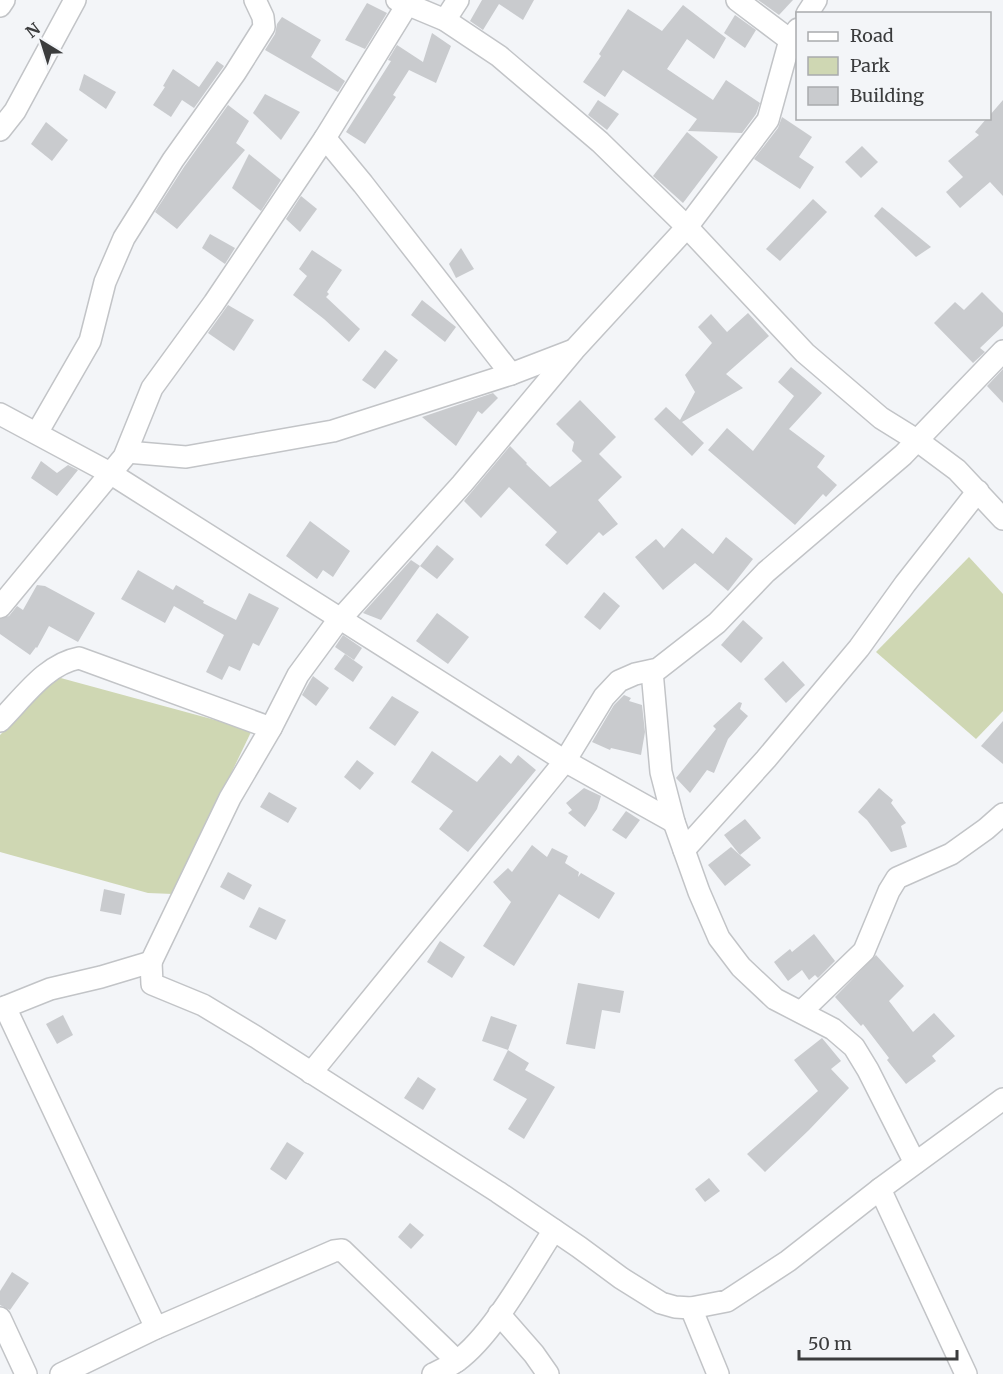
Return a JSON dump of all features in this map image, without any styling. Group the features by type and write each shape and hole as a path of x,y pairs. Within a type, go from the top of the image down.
{"street":[{"path":"0,6 4,0"},
{"path":"0,130 15,111 75,0"},
{"path":"37,434 90,341 105,282 124,238 173,160 235,73 264,27 263,17 255,0"},
{"path":"445,20 458,0"},
{"path":"738,0 794,34 768,120 687,227 574,350 462,484 333,626 298,675 271,728 230,798 151,962 152,984 203,1005 554,1230 621,1278 661,1303 691,1308 727,1301 788,1261 880,1189 1003,1099"},
{"path":"0,608 118,466 127,452 152,388 214,303 325,138 402,2 445,20 499,56 600,142 687,227 805,353 881,418 918,441 957,470 1003,519"},
{"path":"325,138 510,374"},
{"path":"127,452 186,457 333,431 510,374 574,350"},
{"path":"311,1073 565,761 604,697 619,681 635,674 658,669 717,623 766,573 918,441 1003,351"},
{"path":"0,414 110,473 565,761 674,822"},
{"path":"684,850 766,759 859,648 905,584 978,491"},
{"path":"0,721 50,670 67,660 79,658 271,728"},
{"path":"652,671 661,772 674,822 699,892 719,938 741,967 775,999 833,1029 854,1047 915,1163"},
{"path":"801,1012 864,951 889,891 897,878 951,854 1003,814"},
{"path":"151,962 50,989 2,1008 156,1328"},
{"path":"880,1189 966,1374"},
{"path":"433,1374 458,1361 477,1342 499,1314 554,1230"},
{"path":"61,1374 156,1328 334,1251 342,1250 458,1361"},
{"path":"691,1308 718,1374"},
{"path":"499,1314 534,1354 548,1374"},
{"path":"0,1318 26,1374"}],"green space":[{"path":"969,557 1003,594 1003,711 976,739 876,652"},
{"path":"57,677 252,730 173,894 148,893 0,852 0,735"}],"building":[{"path":"482,0 534,0 523,20 499,4 483,30 470,21"},
{"path":"758,0 793,0 779,15"},
{"path":"367,3 387,13 365,49 345,40"},
{"path":"683,5 726,38 714,59 687,39 667,69 713,100 726,80 760,103 756,114 742,133 688,131 697,119 623,70 605,97 583,82 628,9 662,31"},
{"path":"735,15 756,30 745,48 724,33"},
{"path":"282,17 321,40 311,57 345,81 338,92 265,50"},
{"path":"432,33 451,46 436,83 409,70 393,95 396,97 365,144 346,132 391,61 388,60 397,45 423,62"},
{"path":"217,61 224,66 194,108 182,100 171,117 153,105 173,69 199,87"},
{"path":"84,74 116,92 106,109 79,90"},
{"path":"265,94 300,112 281,140 253,113"},
{"path":"598,100 619,114 607,130 588,115"},
{"path":"1003,100 1003,196 990,182 960,208 946,192 963,177 948,161 979,135 975,132 985,120 991,120 991,114"},
{"path":"228,105 249,121 236,143 245,150 177,229 155,212"},
{"path":"782,117 812,137 799,157 814,167 800,189 754,159 778,128"},
{"path":"46,122 68,140 52,161 31,144"},
{"path":"687,132 718,157 683,203 653,176"},
{"path":"862,146 878,162 861,178 845,162"},
{"path":"249,154 281,180 261,211 232,188"},
{"path":"301,196 317,209 300,232 286,219"},
{"path":"813,199 827,212 780,261 766,249"},
{"path":"882,207 931,247 916,257 874,216"},
{"path":"210,234 235,248 225,264 202,248"},
{"path":"461,248 474,269 456,278 449,264"},
{"path":"312,250 342,270 326,297 360,329 349,342 293,295 307,276 299,269"},
{"path":"982,292 1003,313 1003,326 980,348 985,352 973,363 934,323 955,302 964,310"},
{"path":"422,300 456,327 445,342 411,315"},
{"path":"228,305 254,320 234,351 208,333"},
{"path":"748,313 769,336 726,374 743,388 682,422 704,443 692,456 654,419 666,407 680,420 695,392 685,375 712,343 698,327 711,314 727,332"},
{"path":"385,350 398,360 375,389 362,380"},
{"path":"791,367 822,393 789,429 825,456 817,467 837,485 826,497 823,494 795,525 708,450 727,428 753,451 794,396 778,382"},
{"path":"1003,369 1003,403 987,386"},
{"path":"493,393 498,398 482,414 478,411 456,446 422,417"},
{"path":"580,400 616,437 599,454 622,477 598,500 618,524 603,536 599,532 567,565 545,545 557,532 509,487 481,518 464,501 510,446 550,487 582,461 572,451 574,442 556,424"},
{"path":"41,461 57,473 68,465 78,470 57,496 31,478"},
{"path":"310,521 350,551 333,577 323,570 317,579 286,556"},
{"path":"682,528 713,554 726,537 753,559 728,591 695,563 663,590 635,557 656,539 664,548"},
{"path":"437,545 454,559 437,579 420,566"},
{"path":"411,560 420,566 381,620 363,613"},
{"path":"138,570 173,590 176,585 204,601 203,603 236,620 249,593 279,608 259,646 253,643 240,671 229,666 222,680 206,672 224,635 174,606 165,623 121,599"},
{"path":"37,585 45,586 95,613 78,642 49,626 37,648 30,655 0,634 0,619 9,616 17,606 23,610"},
{"path":"604,592 620,606 600,630 584,617"},
{"path":"437,613 469,637 448,664 416,641"},
{"path":"743,620 763,638 741,663 721,645"},
{"path":"343,635 362,648 354,660 335,647"},
{"path":"345,654 363,667 353,682 334,669"},
{"path":"783,661 805,685 786,703 764,679"},
{"path":"313,676 329,688 316,706 302,695"},
{"path":"624,695 631,698 629,701 642,705 645,732 641,755 611,748 610,750 592,742 614,705"},
{"path":"392,696 419,712 395,746 369,728"},
{"path":"739,702 742,703 740,709 748,716 728,739 714,773 707,770 690,793 676,778 716,729 713,726"},
{"path":"1003,721 1003,764 981,746"},
{"path":"432,751 477,782 500,755 511,764 518,755 536,770 468,852 439,829 453,811 411,782"},
{"path":"357,760 374,773 360,790 344,777"},
{"path":"584,788 601,796 597,809 585,827 568,813 572,810 566,803"},
{"path":"879,788 893,800 891,803 906,823 901,826 907,847 891,852 867,820 858,812"},
{"path":"269,792 297,808 288,823 260,807"},
{"path":"626,811 640,820 626,839 612,830"},
{"path":"745,819 761,838 740,855 724,835"},
{"path":"532,845 547,857 552,848 568,856 565,863 579,872 578,877 581,873 615,893 599,919 559,894 514,966 483,946 511,902 493,882 508,868 512,872"},
{"path":"731,847 751,865 725,886 708,865"},
{"path":"228,872 252,885 244,900 220,887"},
{"path":"104,889 125,894 121,915 100,911"},
{"path":"259,907 286,920 276,940 249,927"},
{"path":"814,934 835,961 818,978 815,975 809,980 802,970 788,981 774,962 790,949 792,952"},
{"path":"440,941 465,957 452,978 427,962"},
{"path":"876,955 904,986 889,1001 913,1032 934,1013 955,1036 932,1056 936,1061 906,1084 863,1024 861,1026 835,997"},
{"path":"578,983 624,991 620,1013 602,1010 595,1049 566,1044"},
{"path":"63,1015 73,1035 57,1044 46,1024"},
{"path":"491,1016 517,1025 508,1050 482,1041"},
{"path":"822,1038 841,1061 831,1069 849,1088 765,1172 747,1154 818,1091 794,1060"},
{"path":"508,1050 529,1063 525,1070 555,1087 524,1139 508,1129 527,1099 493,1080"},
{"path":"418,1077 436,1089 423,1110 404,1098"},
{"path":"287,1142 304,1153 286,1180 270,1169"},
{"path":"709,1178 720,1191 705,1202 695,1189"},
{"path":"410,1223 424,1235 411,1249 398,1237"},
{"path":"12,1272 29,1283 10,1310 0,1305 0,1291"}]}
